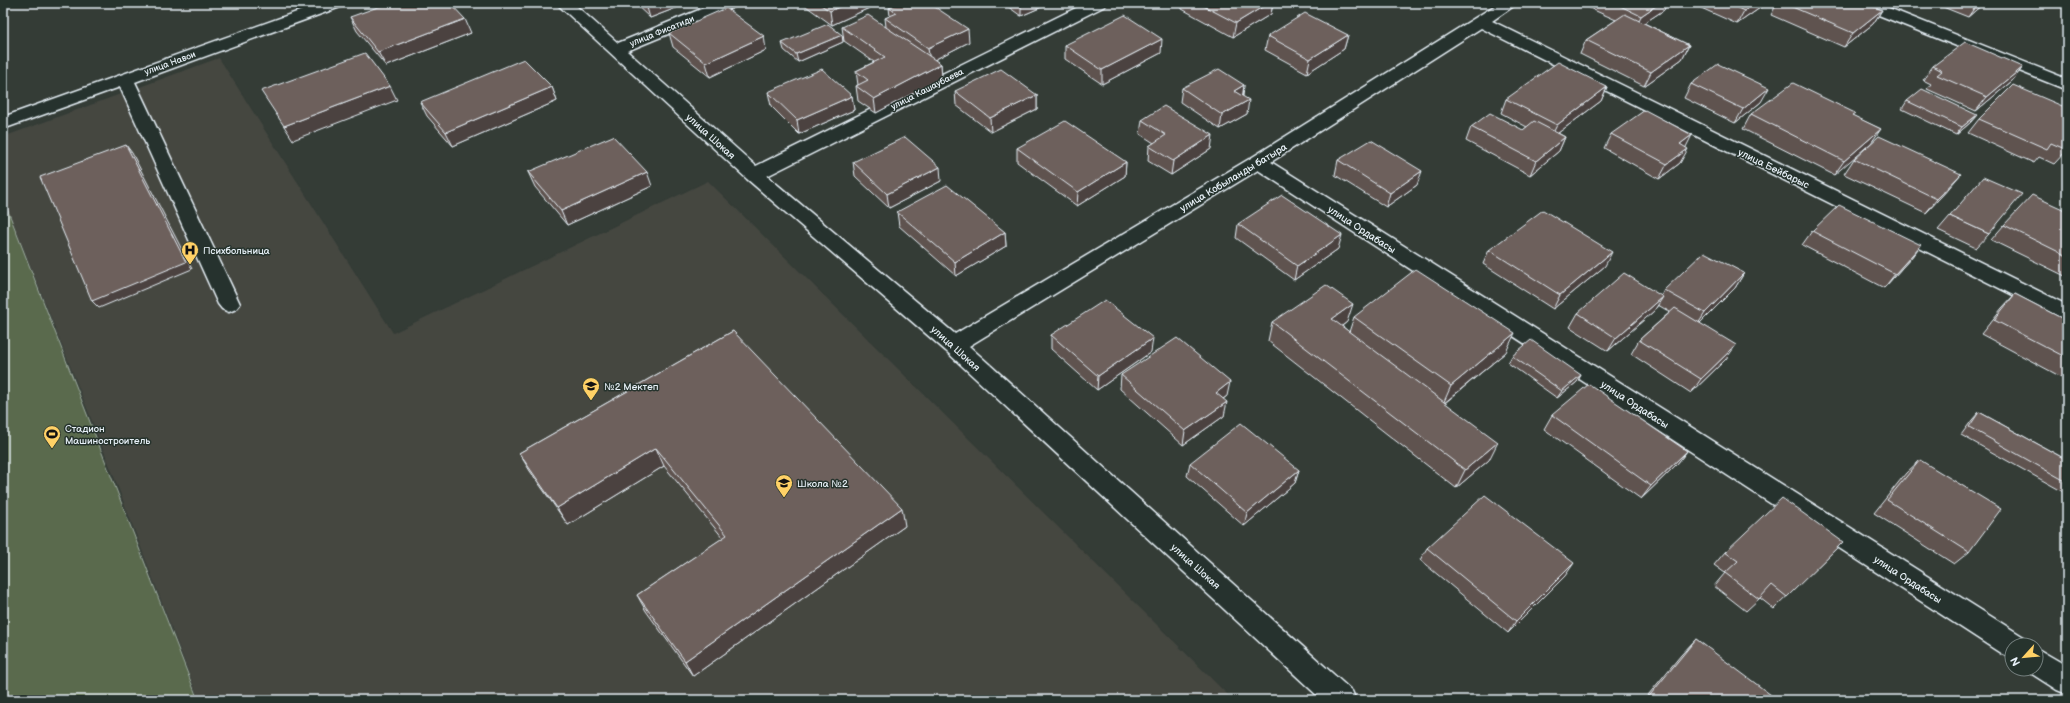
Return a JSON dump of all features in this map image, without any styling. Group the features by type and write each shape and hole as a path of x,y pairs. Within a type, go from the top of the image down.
{"street":[{"name":"улица Навои","path":"3,122 128,86 338,3"},
{"name":"улица Шокая","path":"564,3 754,175 954,345 1342,700"},
{"name":"улица Фисатиди","path":"616,50 730,3"},
{"name":"улица Кашаубаева","path":"754,175 1099,3"},
{"name":"улица Кобыланды батыра","path":"954,345 1258,162 1510,3"},
{"path":"1862,3 2067,85"},
{"name":"улица Бейбарыс","path":"1481,22 2067,314"},
{"path":"128,86 229,304"},
{"name":"улица Ордабасы","path":"1258,162 2004,640"},
{"path":"2044,666 2067,681"}],"shaded area":[{"name":"№2 Мектеп","path":"219,58 393,333 708,181 1233,700 199,700 111,469 3,197 3,137"}],"green space":[{"name":"Стадион Машиностроитель","path":"3,198 198,700 3,700"}],"building":[{"path":"389,3 450,3 465,19 378,52 350,17"},
{"path":"818,3 848,3 830,11"},
{"path":"899,3 929,3 968,29 928,48 885,18 897,13 889,8"},
{"path":"1198,3 1269,3 1236,23"},
{"path":"1614,3 1660,3 1641,16"},
{"path":"1727,3 1755,3 1744,11"},
{"path":"1783,3 1864,3 1882,10 1853,33"},
{"path":"726,8 764,36 706,63 669,33"},
{"path":"1305,13 1348,35 1310,59 1268,36"},
{"path":"1625,14 1689,45 1651,72 1586,40"},
{"path":"868,15 941,64 874,99 856,86 868,80 856,71 885,57 842,27"},
{"path":"1125,15 1162,39 1102,70 1065,45"},
{"path":"828,24 842,35 796,54 782,43"},
{"path":"1965,42 2023,67 1987,97 1937,75 1942,71 1933,66"},
{"path":"365,53 390,86 284,126 261,91"},
{"path":"524,59 552,87 446,132 420,102"},
{"path":"1558,62 1607,87 1557,125 1506,99"},
{"path":"1718,64 1769,88 1743,109 1691,84"},
{"path":"822,69 852,96 797,120 768,92"},
{"path":"1001,69 1037,95 990,118 955,91"},
{"path":"1219,69 1244,85 1234,91 1249,100 1222,115 1182,88"},
{"path":"1793,83 1855,113 1852,115 1881,129 1844,161 1751,114"},
{"path":"2013,85 2067,108 2067,150 2051,143 2047,149 1979,119"},
{"path":"1922,89 1977,115 1962,127 1907,101"},
{"path":"1164,106 1213,135 1173,161 1149,146 1166,135 1142,120"},
{"path":"1645,110 1692,135 1680,144 1688,149 1667,164 1611,134"},
{"path":"1490,113 1523,130 1534,121 1565,137 1536,161 1471,127"},
{"path":"1065,121 1126,162 1078,192 1017,148"},
{"path":"613,136 647,172 561,211 528,172"},
{"path":"1879,136 1961,174 1937,199 1854,159"},
{"path":"905,137 940,167 887,194 853,162"},
{"path":"1371,140 1422,171 1390,193 1338,160"},
{"path":"126,145 186,262 92,301 40,177"},
{"path":"1983,177 2022,194 1989,234 1950,216"},
{"path":"947,185 1005,232 955,262 897,212"},
{"path":"1282,195 1342,235 1297,266 1238,224"},
{"path":"2032,195 2067,211 2067,256 2004,225"},
{"path":"1839,205 1921,245 1895,274 1812,231"},
{"path":"1543,210 1612,252 1560,295 1489,250"},
{"path":"1704,252 1744,273 1705,313 1664,290"},
{"path":"1416,269 1515,333 1451,386 1354,317"},
{"path":"1624,273 1663,297 1616,338 1578,313"},
{"path":"1326,285 1353,304 1332,319 1498,442 1465,470 1272,322"},
{"path":"2015,294 2067,321 2067,358 1994,320"},
{"path":"1105,300 1153,338 1098,376 1051,335"},
{"path":"1675,308 1736,345 1701,379 1639,340"},
{"name":"Школа №2","path":"733,331 902,508 685,661 637,595 727,535 656,448 557,508 519,453"},
{"path":"1177,338 1230,382 1216,393 1227,402 1185,431 1121,375"},
{"path":"1531,340 1581,375 1562,391 1512,356"},
{"path":"1589,384 1687,451 1651,486 1552,415"},
{"path":"1979,412 2067,460 2067,482 1969,427"},
{"path":"1241,423 1299,470 1247,513 1190,463"},
{"path":"1920,460 2001,509 1969,552 1887,500"},
{"path":"1485,495 1574,563 1516,621 1427,548"},
{"path":"1782,498 1843,542 1787,597 1772,585 1759,599 1725,573 1738,561 1725,552"},
{"path":"1696,639 1771,695 1767,700 1646,700"}],"place":[{"name":"Психбольница","path":"190,265"},
{"name":"№2 Мектеп","path":"591,401"},
{"name":"Стадион Машиностроитель","path":"52,449"},
{"name":"Школа №2","path":"784,498"}]}
